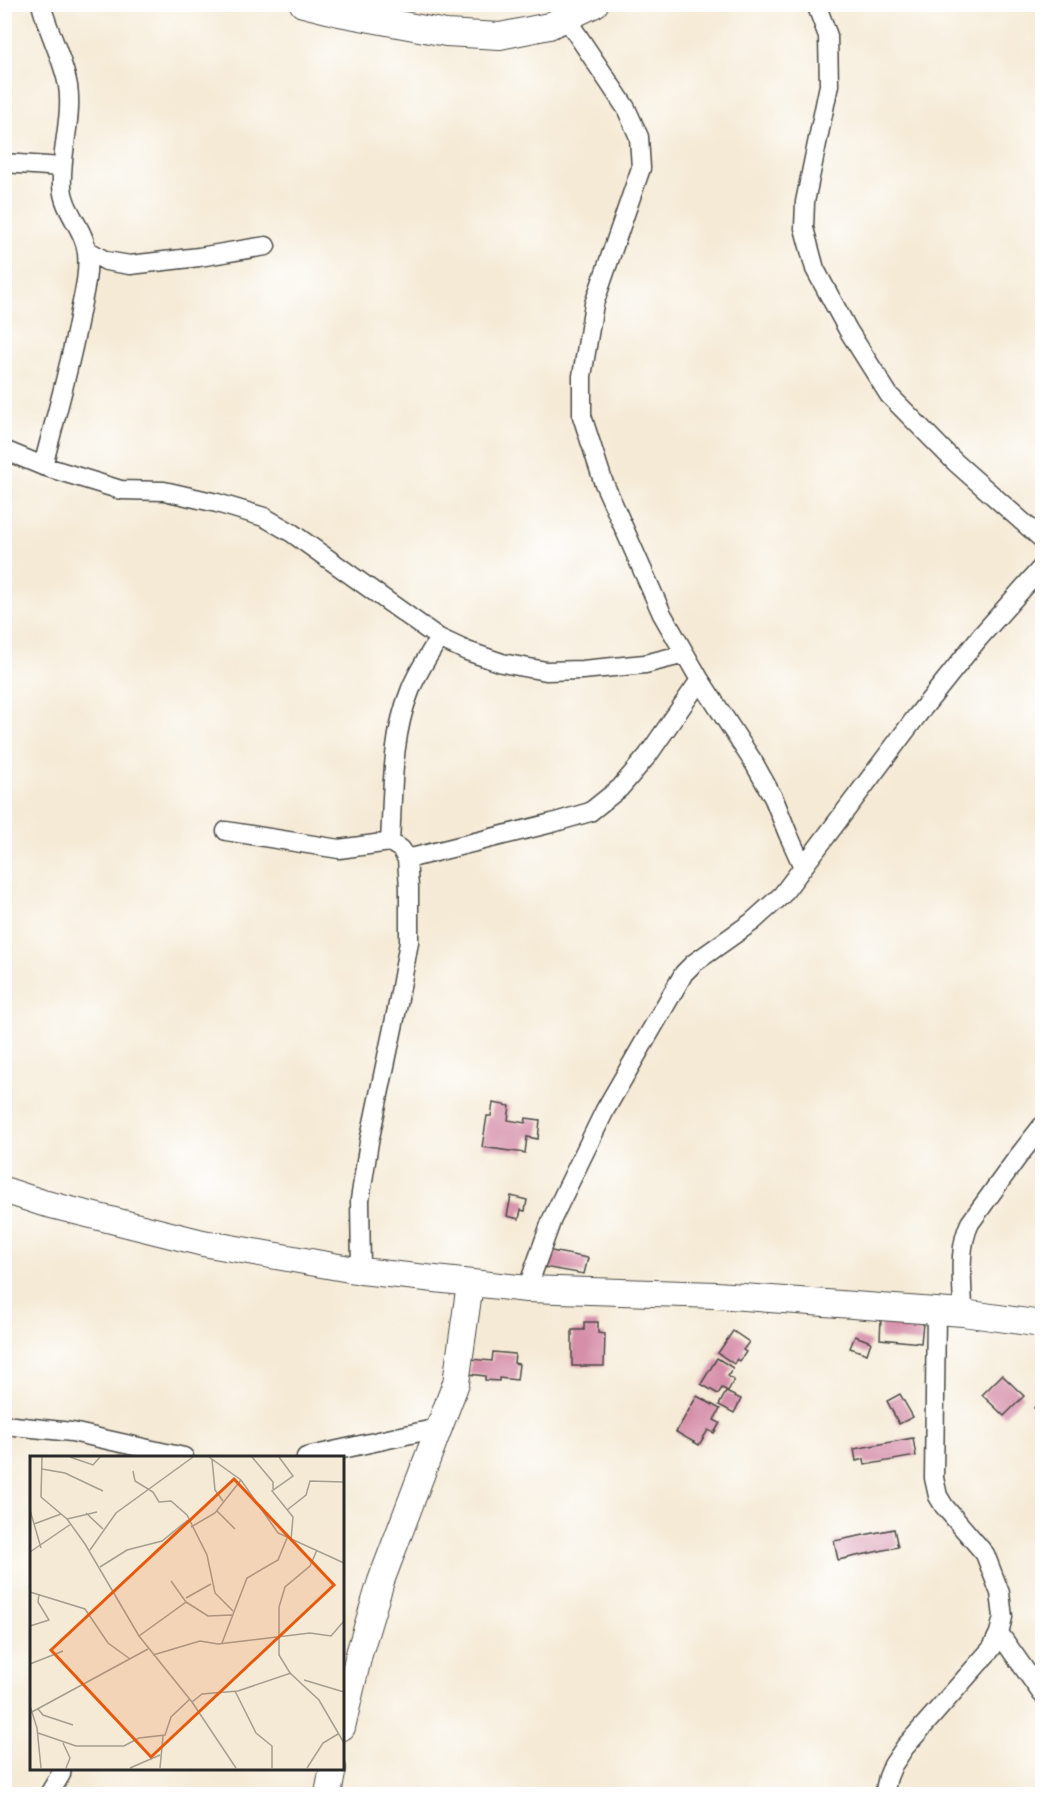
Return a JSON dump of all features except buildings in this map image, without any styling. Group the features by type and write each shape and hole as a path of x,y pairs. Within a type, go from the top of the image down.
{"street":[{"path":"41,4 69,88 62,189 69,211 87,250 88,270 75,339 43,466"},
{"path":"303,4 446,33 500,36 549,26 595,4"},
{"path":"816,4 828,36 829,85 805,202 804,228 815,269 848,330 889,395 955,462 1042,539"},
{"path":"566,18 626,108 639,137 640,168 594,303 582,376 582,416 603,480 662,614 700,680 754,763 774,799 803,867"},
{"path":"4,163 62,167"},
{"path":"87,250 106,261 130,265 266,246"},
{"path":"4,450 78,478 121,490 164,491 264,517 292,533 439,638 502,663 546,671 625,667 685,654"},
{"path":"527,1290 552,1220 605,1110 684,973 694,963 752,922 782,895 916,717 980,638 1042,567"},
{"path":"390,842 398,726 410,690 439,638"},
{"path":"407,859 552,824 590,812 621,788 648,755 700,680"},
{"path":"226,831 339,849 390,842 400,849 407,859 408,942 398,1009 369,1142 360,1200 361,1271"},
{"path":"963,1313 964,1235 970,1223 1042,1126"},
{"path":"4,1190 43,1203 203,1243 361,1271 527,1290 716,1294 963,1313 1042,1324"},
{"path":"344,1718 359,1654 381,1581 456,1383 470,1284"},
{"path":"884,1794 893,1765 905,1747 992,1648 1003,1617 1000,1593 985,1554 944,1506 938,1496 934,1478 936,1311"},
{"path":"4,1425 72,1432 180,1456"},
{"path":"311,1456 438,1428"},
{"path":"999,1633 1042,1694"},
{"path":"49,1794 62,1769"},
{"path":"328,1794 333,1769"}]}
